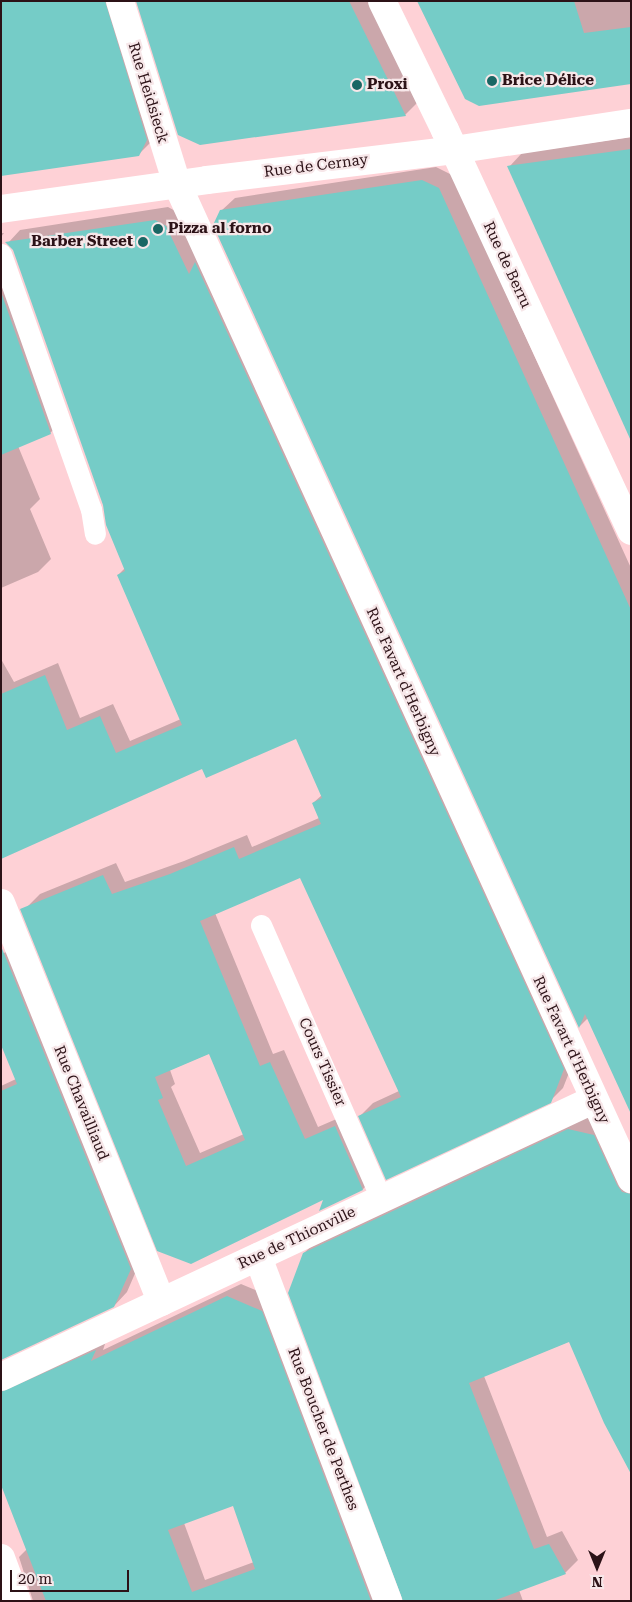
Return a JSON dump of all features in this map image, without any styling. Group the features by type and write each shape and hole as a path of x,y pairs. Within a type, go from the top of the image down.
{"street":[{"name":"Rue Heidsieck","path":"120,1 176,184"},
{"name":"Rue de Berru","path":"382,1 454,150 631,531"},
{"name":"Rue de Cernay","path":"1,209 176,184 454,150 631,123"},
{"name":"Rue Favart d'Herbigny","path":"176,184 593,1100 631,1179"},
{"name":"Rue Chavailliaud","path":"1,904 161,1302"},
{"name":"Rue de Thionville","path":"1,1377 593,1100"},
{"name":"Rue Boucher de Perthes","path":"258,1257 388,1601"},
{"path":"1,1558 17,1601"}],"lane":[{"path":"1,254 91,509 95,534"},
{"name":"Cours Tissier","path":"261,925 382,1199"}],"building":[{"path":"1,1 105,1 147,140 139,156 1,176"},
{"path":"136,1 349,1 406,116 200,145 178,135"},
{"path":"417,1 574,1 584,33 631,27 631,84 479,106 465,99"},
{"path":"631,149 631,441 507,166"},
{"path":"422,180 439,188 631,610 631,1114 585,1014 579,1028 213,225 220,210"},
{"path":"155,220 166,226 189,274 195,262 564,1069 551,1103 386,1180 358,1116 401,1097 300,878 200,921 260,1066 270,1062 305,1139 335,1126 363,1190 319,1211 323,1200 191,1264 157,1251 20,909 103,875 112,894 170,874 234,847 239,859 321,824 312,803 322,798 296,739 206,778 202,769 1,859 1,694 45,675 67,730 100,716 116,753 182,725 117,575 125,571 106,525 103,505 13,250 5,242","holes":["209,1054 245,1140 186,1166 158,1100 163,1098 155,1077"]},
{"path":"1,292 51,434 1,455"},
{"path":"1,946 131,1269 114,1307 1,1360 1,1091 17,1084 1,1045"},
{"path":"568,1129 594,1135 617,1185 622,1192 631,1194 631,1474 604,1423 569,1342 469,1383 534,1549 549,1544 566,1574 493,1601 403,1601 288,1293 303,1253"},
{"path":"227,1296 262,1311 371,1601 46,1601 1,1485 1,1392 96,1350 91,1361","holes":["233,1506 255,1569 192,1592 168,1530"]}],"place":[{"name":"Brice Délice","path":"492,81"},
{"name":"Proxi","path":"357,85"},
{"name":"Pizza al forno","path":"158,229"},
{"name":"Barber Street","path":"143,242"}]}
